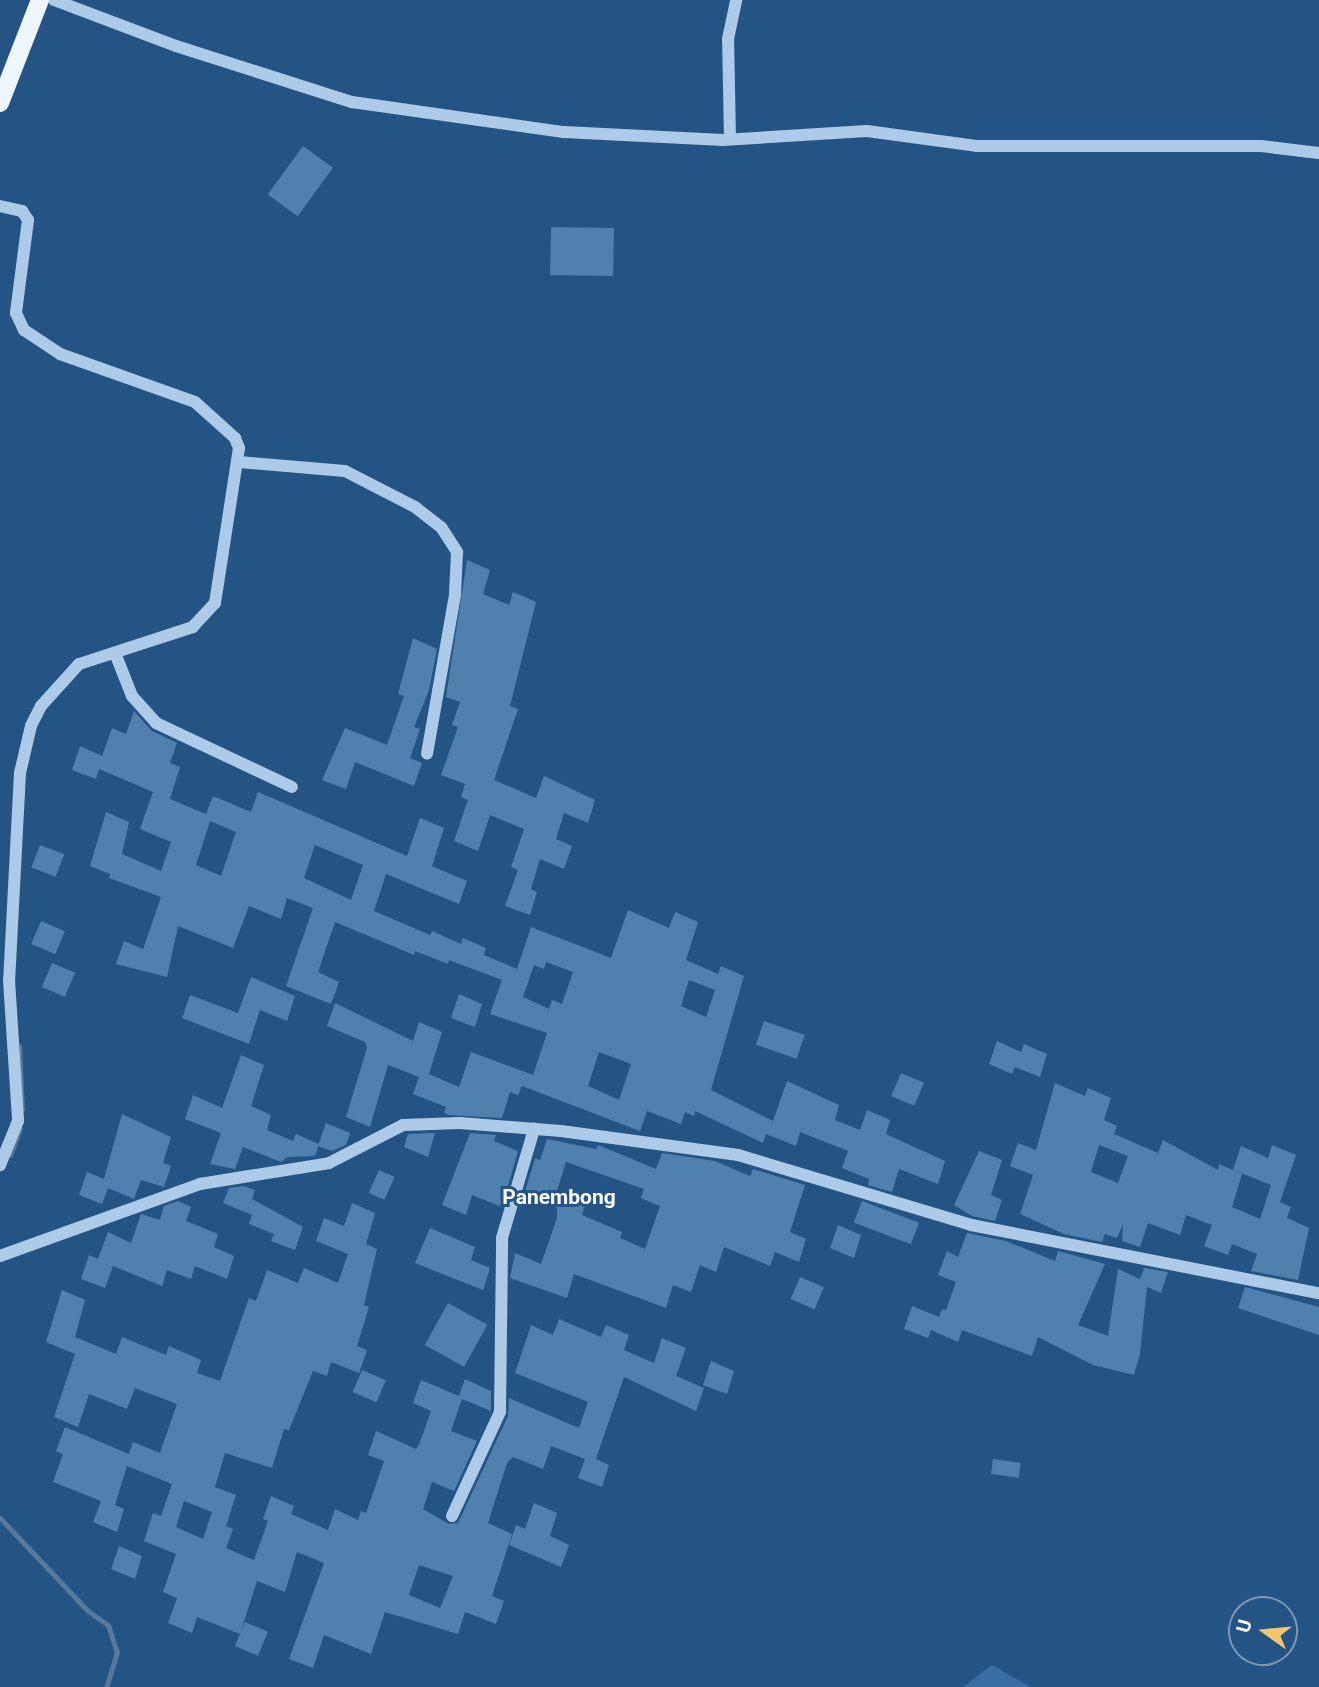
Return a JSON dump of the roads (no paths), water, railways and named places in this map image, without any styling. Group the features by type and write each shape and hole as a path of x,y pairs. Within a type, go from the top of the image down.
{"main road":[{"path":"3,96 40,0"}],"street":[{"path":"54,0 176,46 352,102 564,132 730,139 867,131 953,144 1051,149 1234,146 1319,153"},
{"path":"730,139 728,39 736,0"},
{"path":"0,206 22,211 28,220 16,313 24,330 60,354 195,402 235,438 242,462 215,603 193,627 79,664 58,685 31,726 20,773 9,980 19,1104 16,1135 0,1165"},
{"path":"242,462 298,464 357,476 415,507 441,527 457,552 455,595 427,754"},
{"path":"116,654 132,696 156,723 292,787"},
{"path":"0,1256 188,1187 329,1163 403,1125 460,1123 534,1129 772,1162 939,1218 1319,1293"},
{"path":"452,1516 500,1412 502,1238 534,1129"}],"waterway":[{"path":"19,1046 22,1109"},
{"path":"10,1155 20,1129"},
{"path":"0,1518 88,1611 108,1625 117,1652 106,1687"}],"district":[{"name":"Panembong","path":"559,1197"}]}
